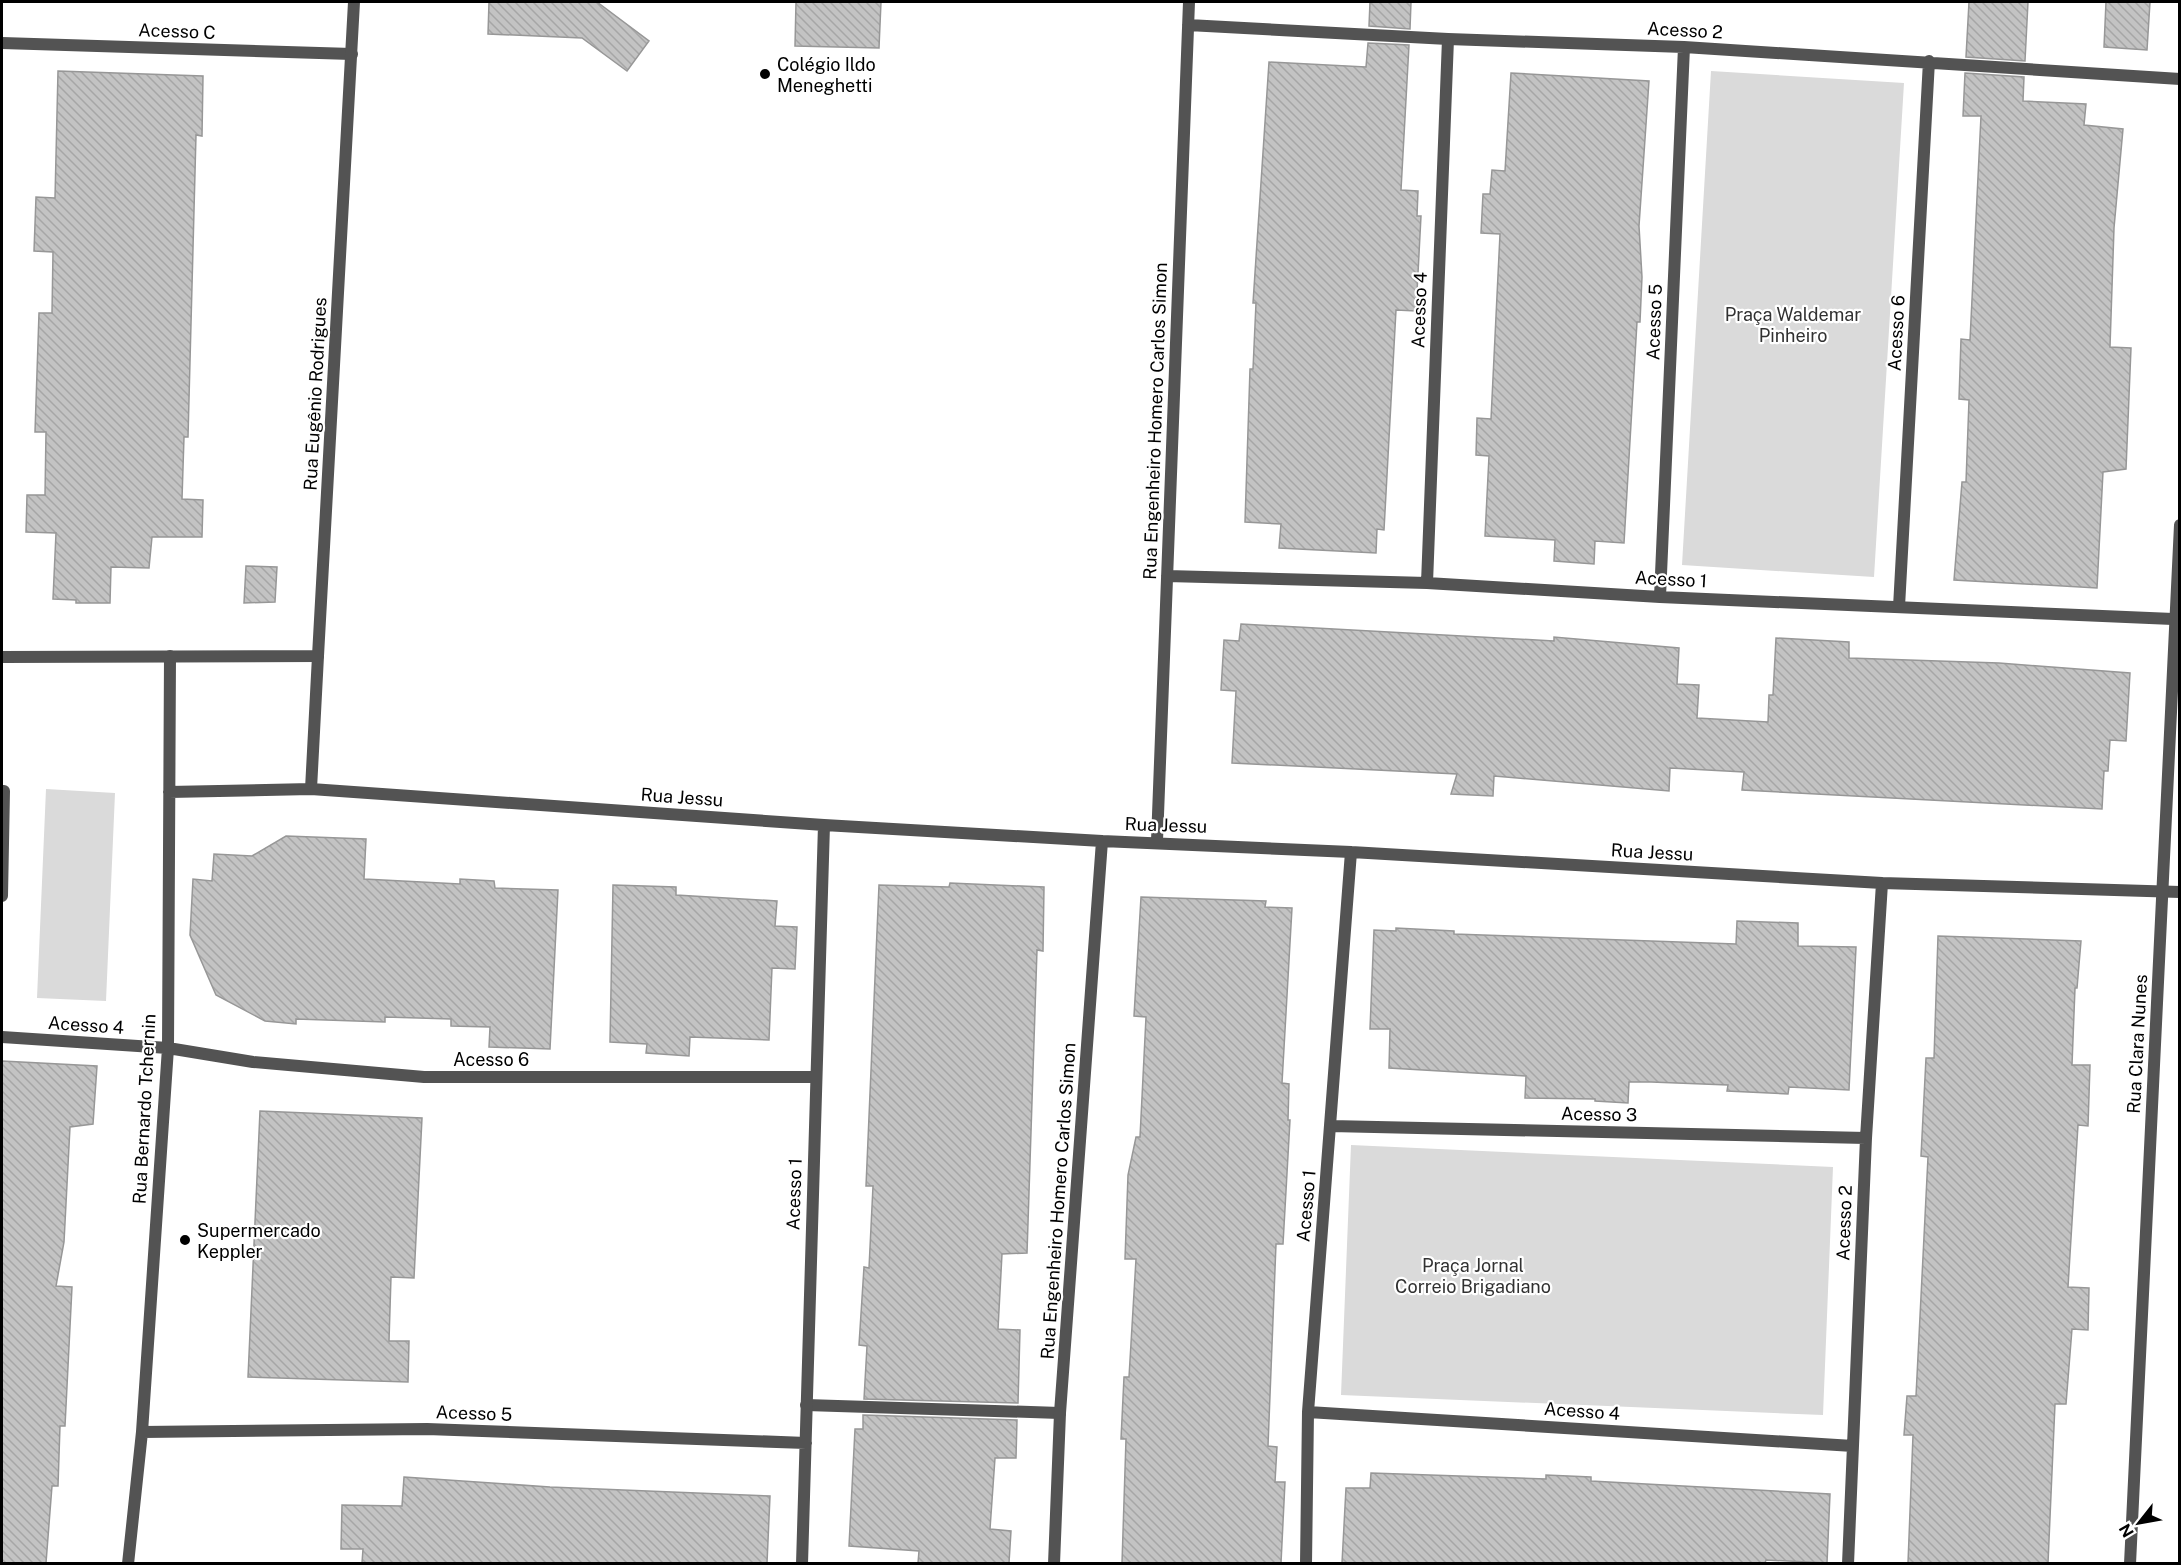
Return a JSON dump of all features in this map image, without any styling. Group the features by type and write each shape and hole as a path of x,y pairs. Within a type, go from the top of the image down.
{"street":[{"name":"Rua Eugênio Rodrigues","path":"311,789 354,2"},
{"name":"Rua Engenheiro Homero Carlos Simon","path":"1157,841 1189,2"},
{"name":"Acesso 2","path":"1188,24 1448,39 1684,47 2180,79"},
{"name":"Acesso 4","path":"1427,583 1448,39"},
{"name":"Acesso C","path":"2,43 352,54"},
{"name":"Acesso 5","path":"1660,597 1684,47"},
{"name":"Acesso 6","path":"1899,607 1929,62"},
{"name":"Rua Clara Nunes","path":"2130,1563 2163,891 2173,619 2180,525"},
{"name":"Acesso 1","path":"1167,576 1427,583 1660,597 2173,619"},
{"name":"Rua Bernardo Tchernin","path":"128,1563 142,1432 168,1048 170,656"},
{"path":"2,657 318,656"},
{"name":"Rua Jessu","path":"169,792 311,789 824,825 1102,841 1157,841 1882,883 2180,891"},
{"path":"2,791 4,791 2,896"},
{"name":"Acesso 1","path":"802,1563 824,825"},
{"name":"Rua Engenheiro Homero Carlos Simon","path":"1054,1563 1060,1413 1102,841"},
{"name":"Acesso 1","path":"1306,1563 1308,1412 1351,852"},
{"name":"Acesso 2","path":"1848,1563 1866,1138 1882,883"},
{"name":"Acesso 4","path":"2,1037 168,1048"},
{"name":"Acesso 6","path":"168,1048 253,1062 424,1077 816,1077"},
{"name":"Acesso 3","path":"1331,1126 1866,1138"},
{"path":"806,1406 1060,1413"},
{"name":"Acesso 4","path":"1308,1412 1853,1446"},
{"name":"Acesso 5","path":"142,1432 427,1429 806,1443"}],"green space":[{"name":"Praça Waldemar Pinheiro","path":"1711,71 1904,83 1874,577 1682,565"},
{"path":"46,789 115,793 106,1001 37,998"},
{"name":"Praça Jornal Correio Brigadiano","path":"1351,1145 1833,1167 1823,1415 1341,1395"}],"building":[{"path":"489,2 597,2 649,41 627,71 582,38 488,34"},
{"path":"796,2 881,2 879,48 795,46"},
{"path":"1370,2 1411,2 1410,29 1369,26"},
{"path":"1969,2 2028,2 2025,61 1966,57"},
{"path":"2106,2 2150,2 2147,50 2104,47"},
{"path":"1368,43 1409,45 1401,190 1418,191 1417,216 1421,216 1416,311 1396,310 1384,530 1377,529 1376,553 1279,548 1281,524 1245,522 1250,369 1253,369 1256,303 1253,303 1269,62 1366,67"},
{"path":"58,71 203,76 202,136 196,135 188,437 184,437 182,499 203,500 202,537 152,537 149,568 111,567 110,603 76,603 76,600 53,599 56,533 26,532 27,495 45,495 46,432 35,432 39,313 52,313 53,252 34,251 36,197 55,198"},
{"path":"1511,73 1649,81 1639,226 1642,277 1640,322 1637,322 1624,543 1595,541 1594,564 1554,561 1555,540 1485,536 1489,456 1476,455 1477,418 1491,419 1500,234 1481,233 1483,194 1490,194 1492,170 1505,171"},
{"path":"1965,73 2024,77 2023,101 2086,104 2084,125 2123,129 2114,228 2110,347 2131,348 2126,469 2103,472 2097,588 1954,580 1962,482 1966,482 1969,400 1959,399 1961,339 1970,340 1981,116 1963,116"},
{"path":"246,566 277,567 275,602 244,603"},
{"path":"1241,624 1554,641 1554,637 1679,648 1677,684 1699,685 1697,718 1768,722 1769,695 1773,695 1776,638 1849,642 1849,658 1999,663 2130,673 2126,741 2110,740 2108,771 2104,771 2102,809 1742,790 1744,772 1670,768 1669,791 1494,776 1493,796 1451,794 1457,774 1232,763 1236,691 1221,690 1224,640 1239,641"},
{"path":"286,836 366,839 364,879 460,884 460,879 494,881 495,888 558,890 550,1049 489,1047 490,1027 451,1026 451,1019 385,1017 385,1022 296,1019 296,1024 265,1021 216,995 190,935 193,879 212,881 214,854 252,856"},
{"path":"950,883 1044,887 1043,951 1037,950 1027,1253 1002,1254 998,1329 1020,1330 1018,1403 864,1399 867,1346 859,1345 864,1267 869,1268 873,1186 866,1186 879,885 949,887"},
{"path":"613,885 676,887 676,895 777,901 775,926 797,927 795,969 772,968 769,1040 690,1037 689,1056 646,1053 647,1044 610,1042"},
{"path":"1141,897 1266,901 1265,907 1292,908 1282,1083 1289,1084 1288,1120 1290,1120 1283,1244 1276,1244 1268,1446 1277,1447 1275,1482 1285,1482 1281,1563 1122,1563 1126,1439 1121,1439 1124,1377 1129,1377 1136,1259 1125,1259 1128,1175 1136,1137 1140,1137 1146,1017 1134,1016"},
{"path":"1737,921 1798,923 1798,946 1856,947 1849,1090 1789,1087 1788,1094 1727,1091 1728,1085 1629,1082 1628,1103 1595,1101 1595,1099 1525,1098 1526,1076 1389,1068 1390,1029 1370,1029 1374,930 1396,931 1396,928 1454,931 1454,934 1736,944"},
{"path":"1938,936 2081,941 2077,988 2075,988 2072,1065 2090,1065 2088,1126 2078,1125 2068,1287 2089,1288 2088,1330 2072,1329 2066,1404 2055,1404 2048,1563 1908,1563 1913,1435 1904,1435 1907,1396 1916,1396 1928,1157 1921,1156 1926,1058 1934,1058"},
{"path":"2,1061 97,1066 93,1124 70,1127 64,1242 56,1286 72,1287 65,1426 60,1426 58,1486 52,1486 46,1563 2,1563"},
{"path":"260,1111 422,1118 414,1278 391,1277 389,1341 409,1341 408,1382 248,1377"},
{"path":"863,1415 1017,1420 1016,1458 995,1458 990,1529 1011,1531 1009,1563 918,1563 919,1551 849,1546 855,1429 863,1429"},
{"path":"1371,1473 1546,1479 1546,1475 1591,1477 1591,1481 1830,1494 1827,1563 1766,1560 1765,1563 1342,1563 1346,1488 1370,1488"},
{"path":"404,1477 550,1487 770,1496 767,1563 362,1563 363,1549 341,1549 342,1505 402,1506"}],"place":[{"name":"Colégio Ildo Meneghetti","path":"765,74"},
{"name":"Supermercado Keppler","path":"185,1240"}]}
